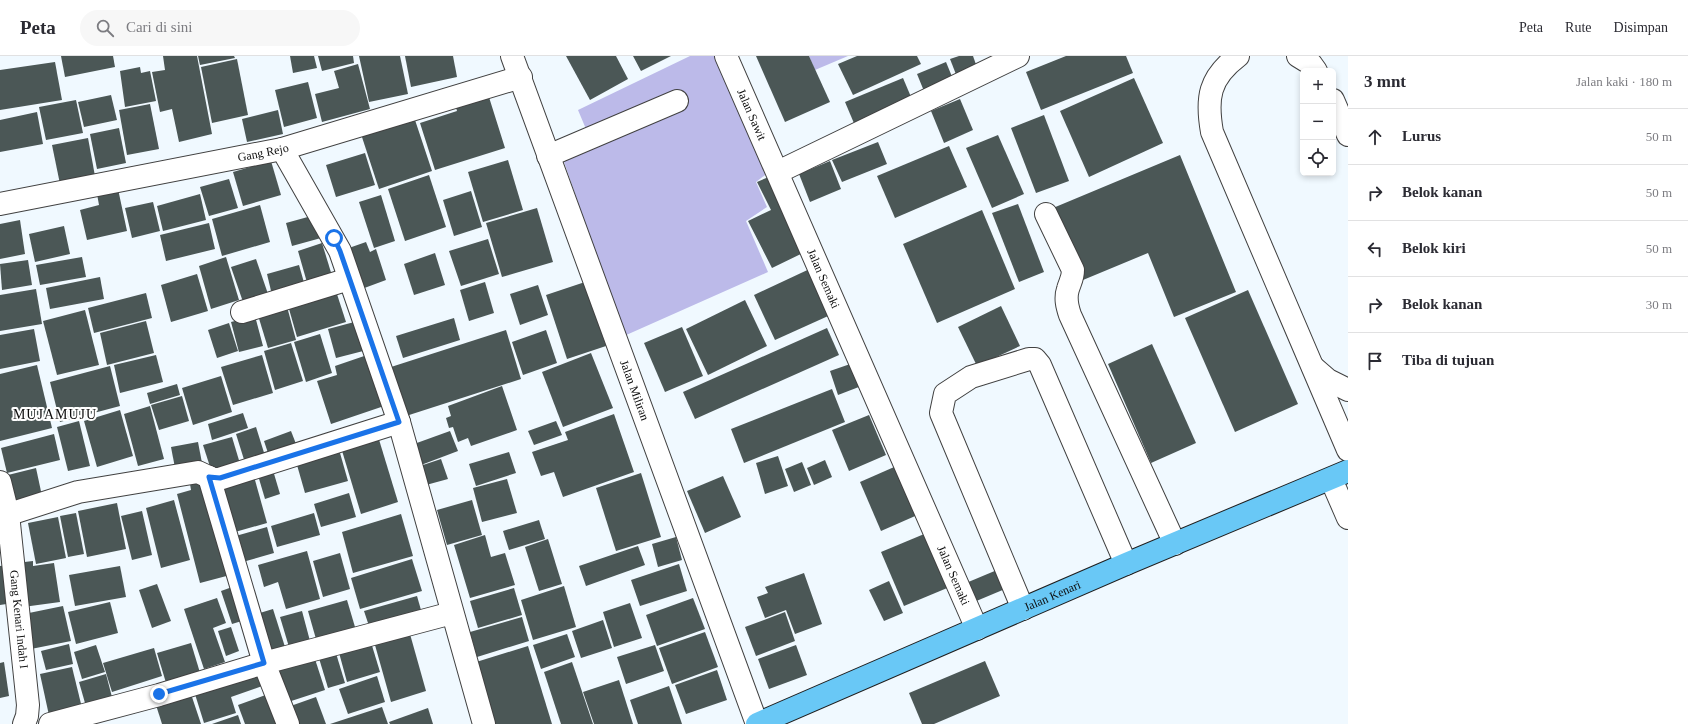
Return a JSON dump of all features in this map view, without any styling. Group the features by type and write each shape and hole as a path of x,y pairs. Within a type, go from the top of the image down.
{"main road":[{"name":"Jalan Kenari","path":"757,724 1126,564 1339,475"}],"street":[{"name":"Jalan Miliran","path":"512,56 521,77 548,156 757,724"},
{"name":"Jalan Sawit","path":"726,56 778,172"},
{"path":"778,172 1018,56"},
{"path":"1238,56 1224,67 1212,87 1208,111 1212,132 1348,450"},
{"path":"1298,56 1311,64 1314,68"},
{"name":"Gang Rejo","path":"0,204 282,149 521,77"},
{"path":"548,156 677,101"},
{"path":"1335,104 1348,135"},
{"path":"282,149 340,251 399,422 484,724"},
{"name":"Jalan Semaki","path":"778,172 977,629"},
{"path":"1046,214 1072,270 1073,279 1067,290 1066,302 1070,315 1175,544"},
{"path":"242,312 349,279"},
{"path":"1023,609 941,413 945,394 971,377 1029,359 1035,359 1040,365 1126,564"},
{"path":"1312,366 1328,380 1348,390"},
{"path":"4,516 78,492 198,472 209,477 220,478 399,422"},
{"path":"1339,475 1348,518"},
{"path":"209,477 264,663 288,724"},
{"name":"Gang Kenari Indah I","path":"0,482 28,706 24,724"},
{"path":"50,724 264,663 452,613"}],"shaded area":[{"path":"690,56 716,56 769,172 756,182 767,207 746,221 768,272 624,336 562,156 591,141 578,110"},
{"path":"809,56 848,56 815,70"}],"building":[{"path":"61,56 113,56 115,67 65,77"},
{"path":"163,56 197,56 212,134 179,142 172,109 160,112 152,72 165,70"},
{"path":"198,56 234,56 235,58 200,65"},
{"path":"290,56 314,56 317,68 293,73"},
{"path":"318,56 353,56 354,63 322,71"},
{"path":"359,56 400,56 408,94 369,102"},
{"path":"405,56 453,56 457,77 411,87"},
{"path":"566,56 616,56 628,79 590,100"},
{"path":"633,56 671,56 641,71"},
{"path":"756,56 809,56 830,102 785,122"},
{"path":"857,56 917,56 921,64 853,95 838,64"},
{"path":"959,56 973,56 979,73 959,82 950,59"},
{"path":"1066,56 1126,56 1133,73 1041,110 1026,72"},
{"path":"237,59 248,115 212,123 201,67"},
{"path":"55,62 62,100 0,110 0,70"},
{"path":"946,62 955,84 926,96 917,74"},
{"path":"358,64 370,109 322,122 315,94 339,88 334,71"},
{"path":"140,67 141,73 150,71 156,101 125,107 120,71"},
{"path":"903,78 914,104 856,128 845,102"},
{"path":"1134,78 1163,143 1089,177 1060,111"},
{"path":"308,82 317,118 284,127 275,90"},
{"path":"488,94 505,148 435,170 420,123 457,111 455,104"},
{"path":"111,95 117,120 84,127 78,102"},
{"path":"960,99 973,130 944,143 931,111"},
{"path":"76,100 83,133 46,140 39,107"},
{"path":"150,104 159,149 127,155 119,110"},
{"path":"278,110 283,134 247,142 242,119"},
{"path":"37,112 43,144 0,152 0,120"},
{"path":"413,114 432,171 379,189 360,131"},
{"path":"1044,115 1069,181 1036,193 1011,128"},
{"path":"119,128 126,163 97,169 90,134"},
{"path":"998,135 1024,194 992,208 966,148"},
{"path":"88,138 95,176 60,184 52,145"},
{"path":"878,142 887,164 842,182 832,160"},
{"path":"949,146 967,187 895,218 877,176"},
{"path":"365,153 375,185 336,197 326,165"},
{"path":"1180,155 1236,292 1174,317 1148,253 1083,280 1053,208"},
{"path":"508,160 523,210 483,222 468,172"},
{"path":"271,161 281,195 243,206 233,172"},
{"path":"830,161 841,189 810,202 799,174"},
{"path":"429,175 446,227 405,241 388,189"},
{"path":"771,176 807,251 772,268 748,221 771,210 757,182"},
{"path":"229,179 238,208 209,216 200,187"},
{"path":"118,189 127,231 87,240 80,210 99,205 97,194"},
{"path":"471,191 482,227 454,236 443,200"},
{"path":"200,194 206,220 163,231 157,206"},
{"path":"381,195 395,241 374,248 359,202"},
{"path":"153,202 160,231 132,238 125,208"},
{"path":"1018,204 1044,272 1019,282 992,213"},
{"path":"260,205 270,242 222,256 212,219"},
{"path":"537,208 553,262 502,277 486,223"},
{"path":"982,210 1015,289 937,323 903,244"},
{"path":"315,215 321,238 292,246 286,223"},
{"path":"20,220 25,254 0,259 0,224"},
{"path":"209,223 215,249 166,261 160,235"},
{"path":"64,226 70,254 35,262 29,234"},
{"path":"488,239 499,274 461,286 449,251"},
{"path":"366,242 370,252 376,249 386,280 359,290 346,249"},
{"path":"322,243 333,279 308,286 298,251"},
{"path":"435,253 445,285 414,295 404,264"},
{"path":"82,257 86,277 40,285 36,265"},
{"path":"226,257 239,300 211,309 199,266"},
{"path":"256,259 268,294 243,302 231,267"},
{"path":"28,260 32,285 2,290 0,264"},
{"path":"299,265 305,286 272,295 267,274"},
{"path":"816,266 837,312 775,340 754,295"},
{"path":"197,274 208,311 171,322 161,285"},
{"path":"100,277 104,299 50,309 46,288"},
{"path":"485,282 494,313 469,321 460,290"},
{"path":"585,282 606,346 567,359 546,295"},
{"path":"538,285 548,315 520,325 510,294"},
{"path":"335,288 346,322 297,337 287,302"},
{"path":"36,289 42,324 0,331 0,295"},
{"path":"1248,290 1298,404 1235,432 1185,318"},
{"path":"146,293 152,318 94,333 88,308"},
{"path":"745,300 767,346 708,375 686,329"},
{"path":"286,303 296,340 268,348 257,312"},
{"path":"1001,306 1020,346 977,366 958,327"},
{"path":"85,310 99,365 57,375 43,321"},
{"path":"255,316 263,346 239,352 231,322"},
{"path":"454,318 460,340 403,358 396,336"},
{"path":"146,321 154,353 107,365 100,333"},
{"path":"358,321 371,349 336,358 328,329"},
{"path":"229,323 238,351 217,358 208,330"},
{"path":"682,327 703,376 665,392 644,343"},
{"path":"827,328 839,355 695,419 683,392"},
{"path":"34,329 40,361 0,369 0,335"},
{"path":"506,330 521,379 406,416 391,367"},
{"path":"546,330 557,363 523,375 512,342"},
{"path":"320,334 332,373 306,382 294,342"},
{"path":"291,343 303,381 275,390 264,351"},
{"path":"1152,344 1196,443 1151,463 1108,364"},
{"path":"373,353 390,404 331,424 317,381 337,375 335,366"},
{"path":"591,353 613,408 563,427 542,372"},
{"path":"156,355 163,382 120,393 114,365"},
{"path":"262,355 273,393 233,405 221,367"},
{"path":"856,362 864,385 838,395 830,371"},
{"path":"37,365 52,428 0,441 0,374"},
{"path":"110,366 120,406 60,422 50,382"},
{"path":"221,376 232,412 193,425 182,388"},
{"path":"177,384 180,395 150,404 147,393"},
{"path":"502,386 517,430 471,446 468,438 458,442 453,427 449,428 446,418 451,416 448,406"},
{"path":"832,389 845,422 744,463 731,429"},
{"path":"182,396 189,421 159,430 151,405"},
{"path":"150,406 164,459 138,466 124,414"},
{"path":"120,410 133,456 97,467 84,421"},
{"path":"243,413 248,428 212,440 208,424"},
{"path":"614,414 634,472 563,497 554,472 541,476 532,452 568,440 565,432"},
{"path":"869,415 886,455 849,471 832,430"},
{"path":"79,421 90,466 68,471 57,427"},
{"path":"556,421 562,435 534,445 528,431"},
{"path":"256,427 266,459 246,466 236,434"},
{"path":"291,431 298,449 270,459 264,441"},
{"path":"450,431 458,451 421,465 414,444"},
{"path":"377,433 398,502 361,514 340,444"},
{"path":"54,434 60,460 7,473 1,448"},
{"path":"232,437 241,467 213,476 203,445"},
{"path":"198,442 202,463 175,468 171,447"},
{"path":"338,446 348,481 305,493 295,458"},
{"path":"509,452 516,473 476,486 469,464"},
{"path":"778,456 788,486 765,494 756,463"},
{"path":"441,459 448,479 426,485 420,466"},
{"path":"825,460 832,477 814,485 807,468"},
{"path":"802,462 811,485 794,492 785,469"},
{"path":"901,464 922,513 881,531 860,482"},
{"path":"272,467 280,494 265,499 257,472"},
{"path":"36,468 42,496 15,503 8,475"},
{"path":"253,473 267,523 228,534 214,484"},
{"path":"641,473 661,537 616,551 596,488"},
{"path":"723,476 741,517 705,533 687,491"},
{"path":"209,479 234,574 200,583 177,494 191,490 190,484"},
{"path":"507,479 517,513 482,522 473,488"},
{"path":"349,493 356,517 321,527 314,504"},
{"path":"174,500 190,560 161,568 146,508"},
{"path":"472,500 482,535 447,545 437,510"},
{"path":"117,503 126,549 87,557 78,511"},
{"path":"142,511 152,555 132,560 121,516"},
{"path":"76,513 84,554 68,557 60,516"},
{"path":"314,513 320,535 277,547 271,526"},
{"path":"401,514 413,556 353,573 342,532"},
{"path":"58,517 66,558 36,564 28,523"},
{"path":"539,520 545,539 509,550 503,531"},
{"path":"267,527 274,553 239,563 232,537"},
{"path":"929,532 952,586 904,606 881,552"},
{"path":"485,535 491,557 505,553 515,585 470,598 454,545"},
{"path":"676,537 682,560 658,567 652,544"},
{"path":"548,539 562,584 539,591 525,547"},
{"path":"638,546 645,565 586,586 579,566"},
{"path":"307,551 320,599 286,609 278,582 264,587 258,565"},
{"path":"340,553 350,589 323,597 313,561"},
{"path":"412,559 422,591 360,609 351,578"},
{"path":"33,561 33,566 54,563 60,602 23,607 16,563"},
{"path":"679,564 687,591 640,606 631,580"},
{"path":"7,565 13,603 0,605 0,566"},
{"path":"120,566 126,597 75,606 69,575"},
{"path":"997,570 1005,589 974,602 966,583"},
{"path":"804,573 822,624 795,634 786,610 765,618 757,597 768,593 765,587"},
{"path":"889,581 903,613 884,621 869,590"},
{"path":"157,584 171,621 152,628 139,590"},
{"path":"235,586 245,620 232,624 221,591"},
{"path":"564,586 576,627 533,640 521,600"},
{"path":"514,588 522,615 478,628 470,601"},
{"path":"417,596 423,617 371,632 364,611"},
{"path":"217,598 226,623 213,628 225,662 204,669 184,609"},
{"path":"693,598 705,629 657,646 646,615"},
{"path":"347,600 355,627 316,639 308,611"},
{"path":"110,602 118,633 76,644 68,612"},
{"path":"630,603 642,638 614,647 603,612"},
{"path":"63,606 71,641 31,649 24,614"},
{"path":"273,609 285,647 265,653 253,615"},
{"path":"302,611 310,641 289,647 280,617"},
{"path":"785,612 795,641 756,656 745,627"},
{"path":"522,617 529,641 477,657 470,632"},
{"path":"603,620 612,648 581,658 572,631"},
{"path":"231,627 239,651 226,656 218,631"},
{"path":"705,632 718,667 672,684 659,648"},
{"path":"410,634 426,691 391,702 375,645"},
{"path":"567,634 575,657 541,669 533,645"},
{"path":"370,639 380,672 347,682 338,649"},
{"path":"191,643 201,676 167,686 157,653"},
{"path":"69,644 73,664 46,670 41,651"},
{"path":"96,645 105,672 82,679 74,652"},
{"path":"655,645 664,671 626,684 617,657"},
{"path":"796,645 807,675 769,689 758,659"},
{"path":"528,646 552,724 489,724 473,663"},
{"path":"154,648 162,676 112,692 103,663"},
{"path":"335,650 345,683 328,688 318,655"},
{"path":"314,656 325,690 282,704 271,671"},
{"path":"985,661 1000,696 934,724 922,724 909,693"},
{"path":"4,662 9,696 0,698 0,663"},
{"path":"572,662 593,724 561,724 544,672"},
{"path":"72,667 83,712 50,720 40,674"},
{"path":"261,669 265,685 231,697 236,713 204,723 194,691"},
{"path":"717,670 727,700 686,714 675,685"},
{"path":"106,674 113,701 87,710 79,682"},
{"path":"377,676 385,702 348,714 339,689"},
{"path":"619,680 633,724 594,724 583,692"},
{"path":"669,686 682,724 638,724 630,700"},
{"path":"271,693 282,724 245,724 238,705"},
{"path":"191,694 201,724 162,724 156,705"},
{"path":"316,697 326,724 291,724 285,708"},
{"path":"382,707 388,724 330,724"},
{"path":"428,708 433,724 390,724 389,722"},
{"path":"238,715 241,724 212,724"}],"district":[{"name":"MUJAMUJU","path":"55,414"}],"route":[{"path":"159,694 264,663 209,477 213,479 220,478 399,422 340,251 334,238"}]}
